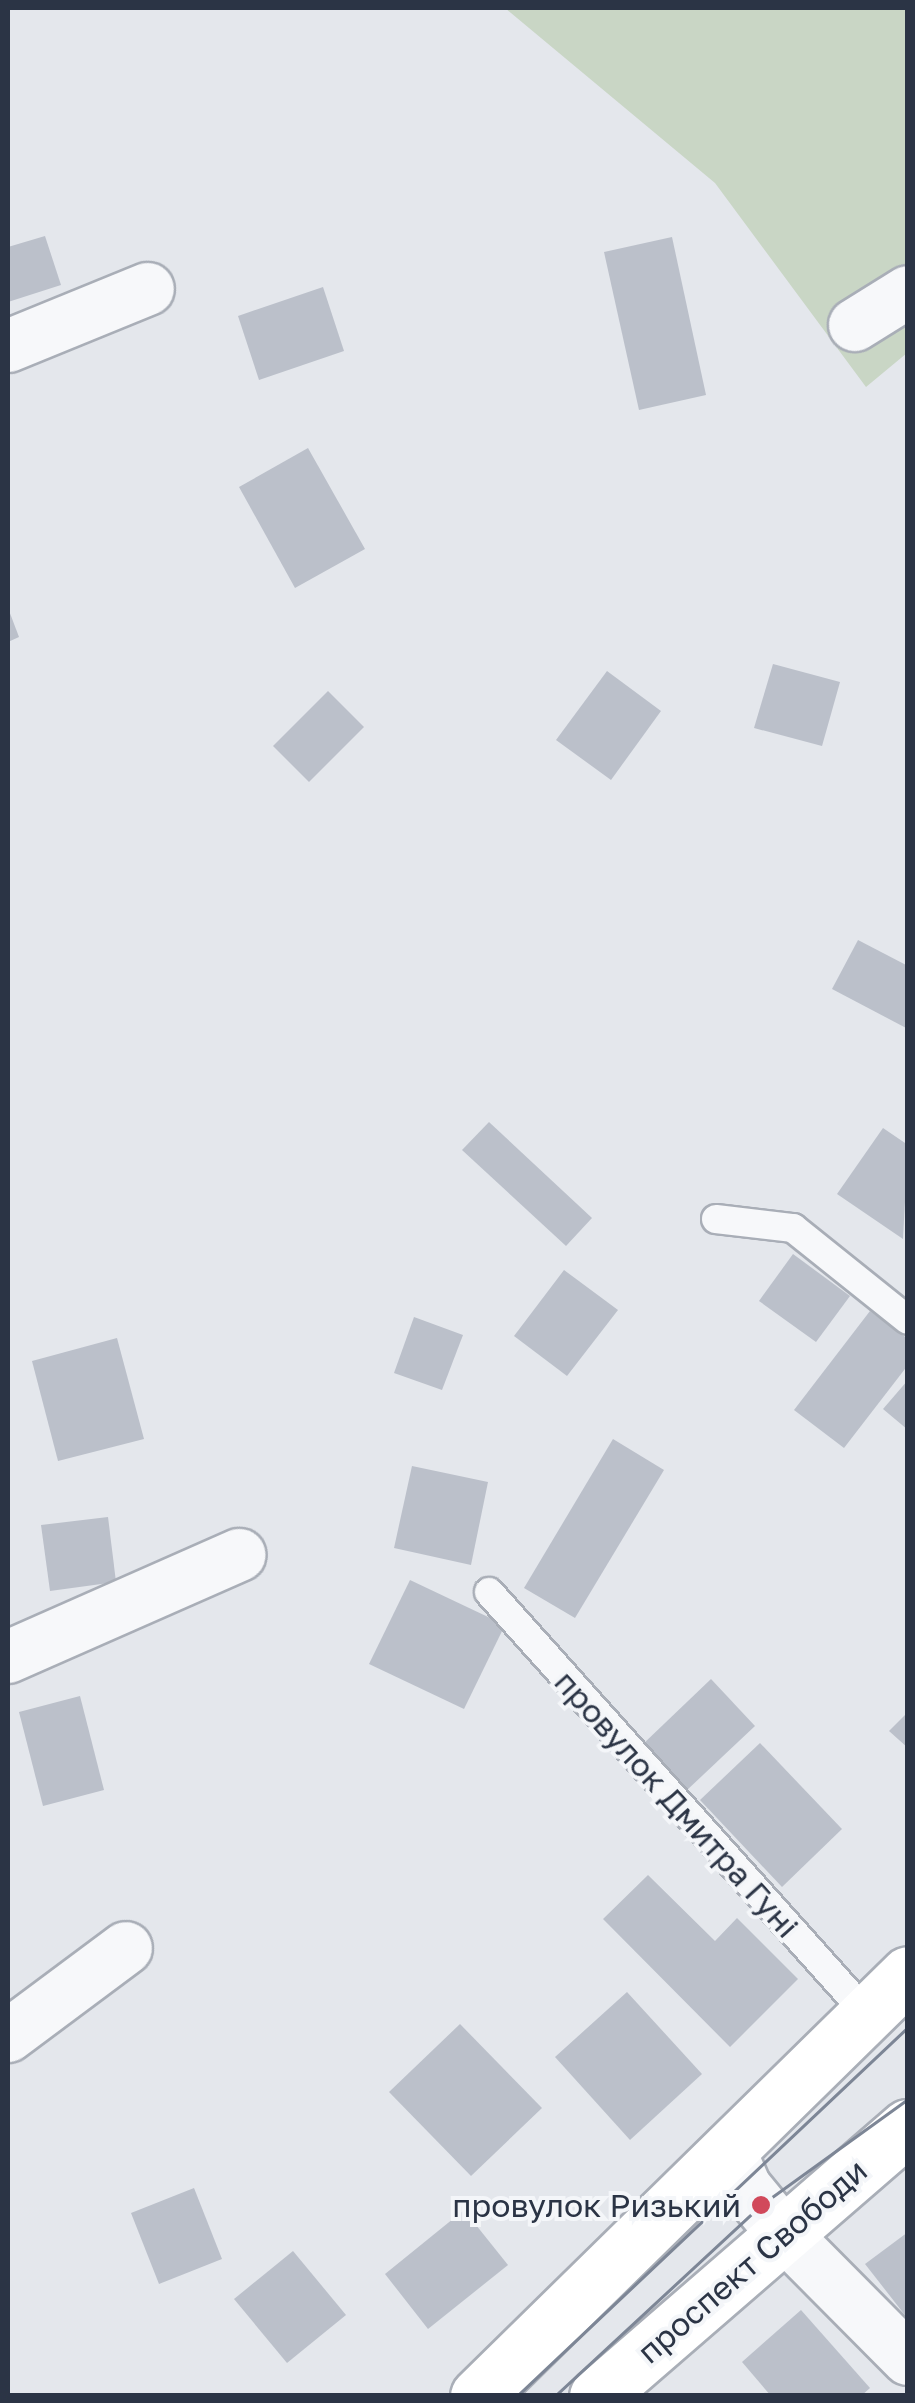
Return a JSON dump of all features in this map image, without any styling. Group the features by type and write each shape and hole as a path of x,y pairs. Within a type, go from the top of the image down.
{"street":[{"path":"8,346 148,289"},
{"path":"855,325 908,292"},
{"path":"8,1657 240,1556"},
{"path":"8,2036 126,1948"},
{"path":"478,2396 908,1974"},
{"name":"проспект Свободи","path":"596,2396 908,2127"},
{"path":"728,2149 745,2187 782,2232 908,2359"}],"lane":[{"path":"716,1218 793,1228 908,1320"},
{"name":"провулок Дмитра Гуні","path":"489,1592 867,2014"}],"green space":[{"path":"505,8 907,8 907,353 866,387 715,183"}],"building":[{"path":"45,236 61,285 8,302 8,247"},
{"path":"672,237 706,395 639,410 604,252"},
{"path":"323,287 344,351 259,380 238,316"},
{"path":"308,448 365,549 295,588 239,487"},
{"path":"8,608 19,637 8,642"},
{"path":"773,664 840,682 822,746 754,728"},
{"path":"607,671 661,711 611,780 556,740"},
{"path":"328,691 364,727 309,782 273,746"},
{"path":"858,940 908,966 908,1029 832,989"},
{"path":"489,1122 592,1218 566,1246 462,1150"},
{"path":"883,1128 908,1145 903,1239 837,1194"},
{"path":"793,1254 850,1296 816,1342 759,1301"},
{"path":"564,1270 618,1310 567,1376 514,1336"},
{"path":"870,1311 908,1339 908,1365 844,1448 794,1410"},
{"path":"414,1317 463,1335 442,1390 394,1373"},
{"path":"117,1338 144,1439 58,1461 32,1361"},
{"path":"908,1380 908,1430 883,1409"},
{"path":"613,1439 664,1470 575,1618 524,1588"},
{"path":"412,1466 488,1482 471,1565 394,1548"},
{"path":"108,1517 116,1582 50,1591 41,1525"},
{"path":"410,1580 505,1625 464,1709 369,1664"},
{"path":"711,1679 755,1726 686,1791 642,1745"},
{"path":"80,1696 104,1790 43,1806 19,1712"},
{"path":"908,1712 908,1748 889,1731"},
{"path":"760,1743 842,1829 782,1887 700,1800"},
{"path":"648,1875 715,1941 737,1918 798,1979 730,2047 603,1919"},
{"path":"627,1992 702,2074 630,2140 555,2057"},
{"path":"460,2024 542,2108 471,2176 389,2092"},
{"path":"194,2188 222,2259 159,2284 131,2213"},
{"path":"464,2210 508,2265 428,2329 385,2274"},
{"path":"908,2232 908,2319 865,2264"},
{"path":"293,2251 346,2315 287,2363 234,2299"},
{"path":"801,2310 870,2388 861,2396 771,2396 742,2362"}],"tram line":[{"path":"517,2396 908,2027"},
{"path":"555,2396 761,2205 908,2099"}],"place":[{"name":"провулок Ризький","path":"761,2205"}]}
